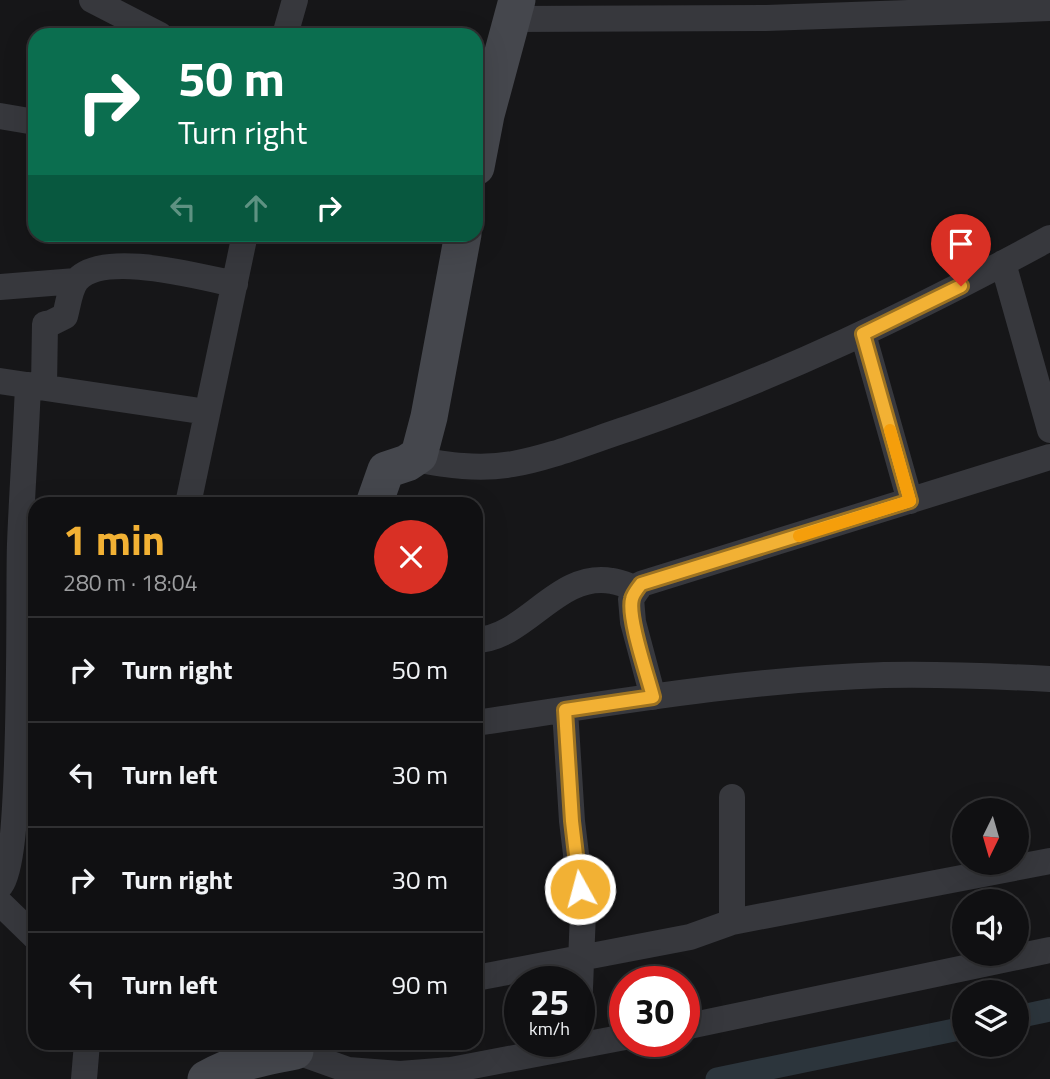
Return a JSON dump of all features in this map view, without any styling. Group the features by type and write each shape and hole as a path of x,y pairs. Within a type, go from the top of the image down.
{"street":[{"path":"287,28 295,0"},
{"path":"105,3 148,28"},
{"path":"483,131 515,10 766,19 1050,8"},
{"path":"0,116 28,121"},
{"path":"413,459 487,467 527,460 674,413 823,354 1050,238"},
{"path":"189,497 243,242"},
{"path":"376,497 386,470 419,455 429,417 462,242"},
{"path":"1003,264 1050,430"},
{"path":"0,287 76,281 87,273 112,266 143,266 235,284"},
{"path":"0,886 5,882 13,848 18,725 10,610 20,545 36,386 45,324 65,316 76,281"},
{"path":"863,334 910,501"},
{"path":"0,381 207,412"},
{"path":"653,697 633,622 631,599 641,584 1050,457"},
{"path":"483,639 512,628 569,587 611,580 638,589"},
{"path":"483,722 653,697 776,683 882,675 974,675 1050,679"},
{"path":"565,710 572,821 583,912 581,966"},
{"path":"732,797 732,922"},
{"path":"483,977 690,937 732,922 1050,861"},
{"path":"0,903 28,930"},
{"path":"700,1024 1050,950"},
{"path":"84,1079 86,1050"},
{"path":"206,1079 222,1069 284,1050 348,1070 400,1074 451,1070 512,1057"}],"waterway":[{"path":"1029,1014 1050,1010"},
{"path":"717,1079 952,1030"}],"slow traffic":[{"path":"799,536 910,501 890,430"}],"route":[{"path":"580,889 572,821 565,710 653,697 633,622 631,599 641,584 910,501 863,334 961,286"}]}
